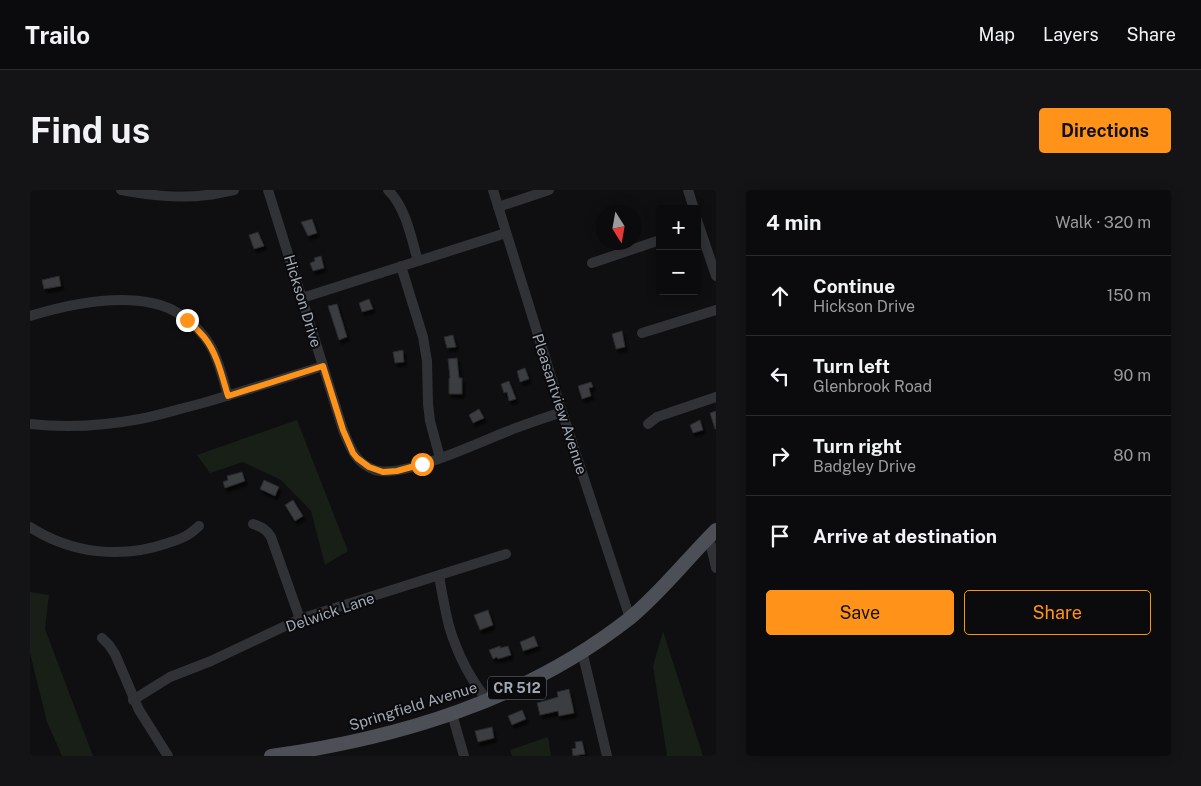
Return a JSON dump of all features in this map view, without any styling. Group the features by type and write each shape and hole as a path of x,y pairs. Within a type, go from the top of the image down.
{"main road":[{"name":"Springfield Avenue","path":"279,755 329,747 378,736 452,714 521,686 582,651 630,618 652,598 712,534"}],"street":[{"path":"121,190 181,197 234,190"},
{"name":"Hickson Drive","path":"268,190 343,430 357,458 376,470 390,472 440,458 510,430 562,412"},
{"path":"388,190 398,201 402,210 418,261"},
{"name":"Pleasantview Avenue","path":"492,190 562,412 630,618"},
{"path":"498,207 549,190"},
{"path":"688,190 693,205"},
{"path":"701,231 714,261 716,276"},
{"path":"302,298 506,233"},
{"path":"592,263 656,241"},
{"path":"401,266 423,337 427,361 430,421 440,458"},
{"path":"30,316 55,309 113,301 135,301 166,306 187,320 204,336 216,356 228,396"},
{"path":"642,333 716,310"},
{"path":"30,424 70,427 142,419 228,396 323,366"},
{"path":"648,424 657,417 716,397"},
{"path":"253,524 262,527 271,537 300,619"},
{"path":"30,527 47,537 77,548 109,552 142,550 157,546 189,535 199,526"},
{"path":"712,534 716,568"},
{"name":"Delwick Lane","path":"133,700 170,677 211,661 300,619 506,554"},
{"path":"438,576 449,626 462,661 488,701"},
{"path":"102,638 114,654 138,710 168,756"},
{"path":"582,651 607,756"},
{"path":"452,714 464,756"}],"shaded area":[{"path":"297,420 348,551 325,565 311,511 281,480 243,462 210,473 197,455"},
{"path":"30,592 49,595 45,629 93,756 62,756 47,722 30,653"},
{"path":"663,631 703,756 667,756 653,666"},
{"path":"548,737 551,756 512,756 510,750"}],"building":[{"path":"312,219 317,233 308,236 301,222"},
{"path":"258,232 264,246 254,249 249,235"},
{"path":"321,256 324,268 313,271 310,263 315,261 314,258"},
{"path":"59,276 61,286 44,289 42,280"},
{"path":"369,299 373,309 362,312 359,303"},
{"path":"337,304 347,337 339,340 328,306"},
{"path":"622,331 625,347 616,349 612,334"},
{"path":"453,335 456,347 447,348 444,337"},
{"path":"403,350 404,362 395,363 393,352"},
{"path":"457,358 459,378 462,378 462,394 449,394 448,359"},
{"path":"525,368 529,379 520,382 517,371"},
{"path":"509,381 516,399 509,401 507,392 504,393 501,384"},
{"path":"591,382 593,387 589,388 591,396 582,399 578,386"},
{"path":"479,409 484,418 473,423 469,415"},
{"path":"716,411 716,429 715,429 710,413"},
{"path":"700,420 703,430 693,433 690,425"},
{"path":"242,472 245,481 225,488 223,482 228,480 227,476"},
{"path":"264,480 279,487 275,496 260,489"},
{"path":"293,500 303,516 295,521 285,505"},
{"path":"488,610 493,625 480,630 474,615"},
{"path":"534,636 538,646 523,651 520,642"},
{"path":"500,646 500,648 508,646 511,655 493,659 489,650"},
{"path":"569,689 574,713 559,716 558,711 540,715 537,703 558,697 557,692"},
{"path":"522,710 526,719 512,725 508,716"},
{"path":"492,727 494,738 478,742 475,731"},
{"path":"582,741 585,754 573,756 572,749 576,748 575,742"}],"route":[{"path":"187,320 204,336 216,356 228,396 323,366 343,430 357,458 369,467 383,472 397,471 422,464"}]}
